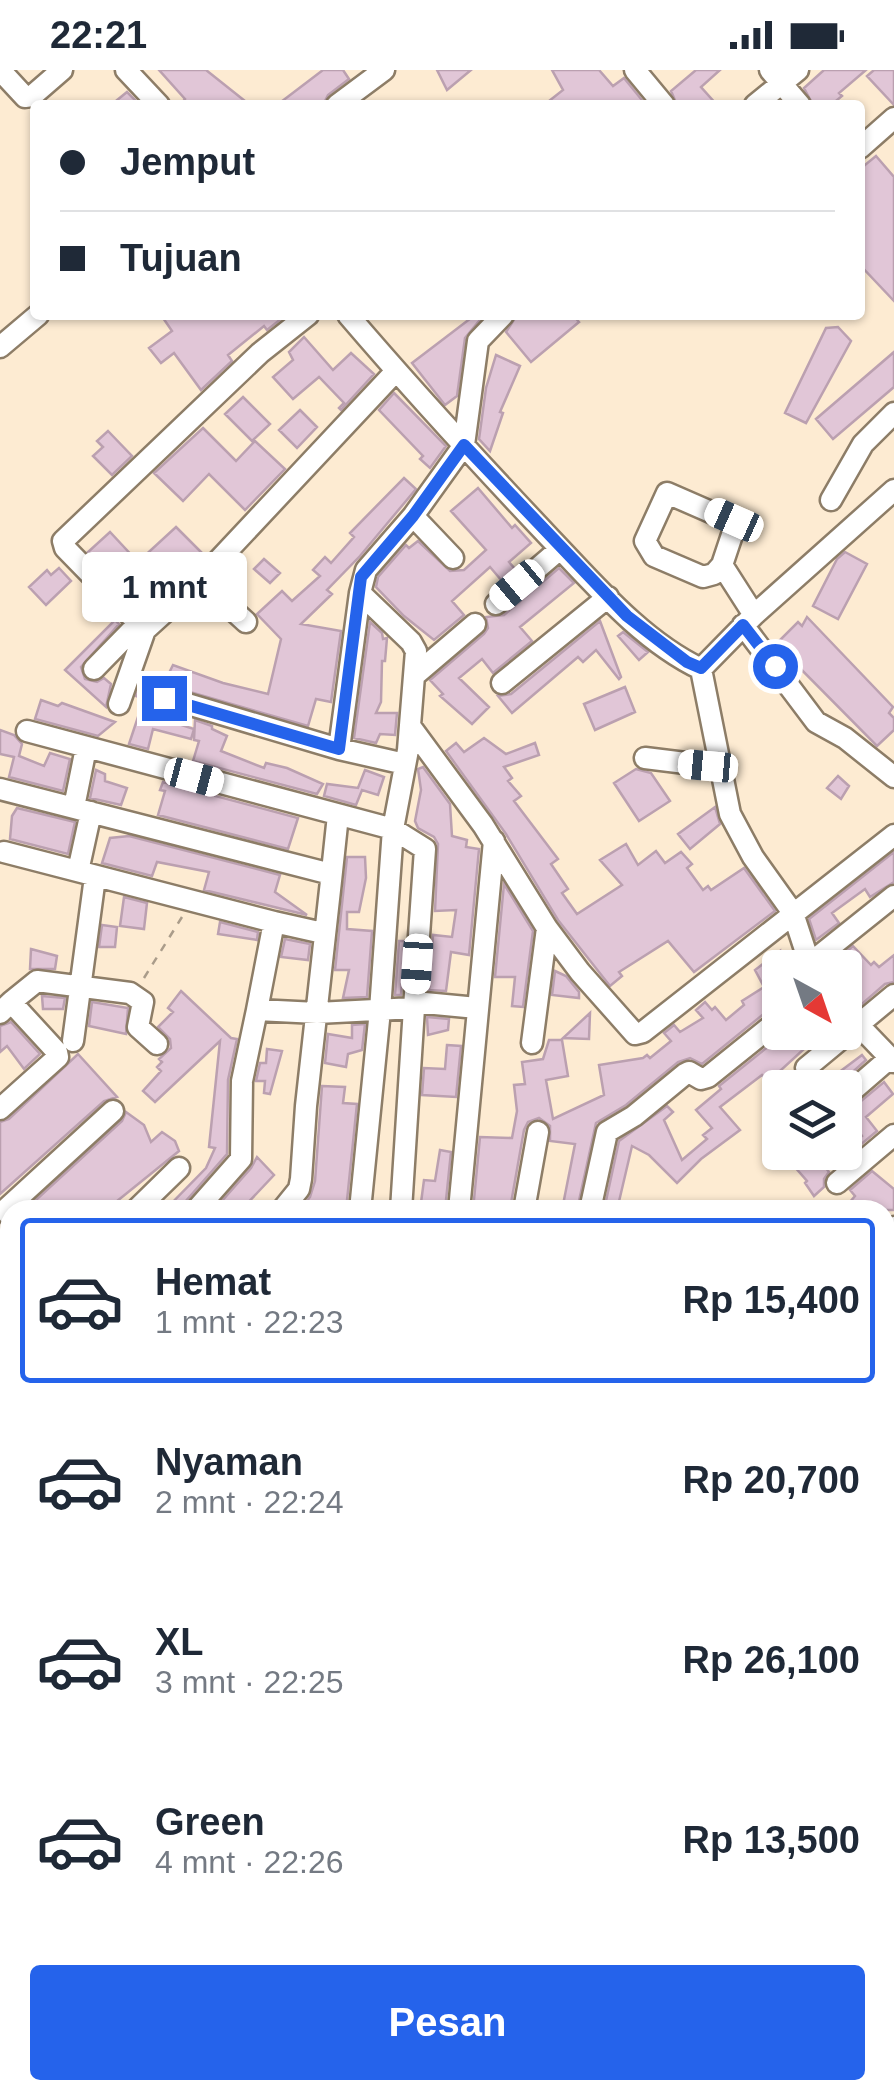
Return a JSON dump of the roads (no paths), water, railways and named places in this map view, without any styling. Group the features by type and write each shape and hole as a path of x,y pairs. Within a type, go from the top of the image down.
{"street":[{"path":"0,70 25,97 32,96 62,70"},
{"path":"126,70 154,100"},
{"path":"340,100 361,76 384,70"},
{"path":"635,70 660,100"},
{"path":"759,100 775,77 798,70"},
{"path":"775,77 796,100"},
{"path":"865,144 894,118"},
{"path":"0,347 32,320"},
{"path":"141,628 65,548 64,541 260,353 302,320"},
{"path":"352,320 464,445 627,616 687,662 701,668"},
{"path":"339,749 366,570 413,516 464,445 478,341 498,320"},
{"path":"94,669 200,580 396,371"},
{"path":"831,500 863,444 894,413"},
{"path":"701,668 748,620 894,490"},
{"path":"722,565 714,574 703,577 666,562 648,549 645,540 667,493 736,523 722,565 748,620 816,722 846,738 894,777"},
{"path":"413,516 453,558"},
{"path":"496,604 560,548"},
{"path":"200,580 246,622"},
{"path":"360,593 416,651 410,726 393,830 361,1200"},
{"path":"502,683 608,597"},
{"path":"414,676 474,624"},
{"path":"119,704 141,628"},
{"path":"701,668 730,814 753,857 793,914 805,950"},
{"path":"164,698 405,764"},
{"path":"410,726 494,841 547,928 634,1034 643,1032 894,835"},
{"path":"27,731 393,830 425,848 402,1200"},
{"path":"73,1040 82,986 86,748"},
{"path":"646,758 718,767"},
{"path":"0,789 318,868 330,880"},
{"path":"290,1200 302,1179 323,933 338,815"},
{"path":"460,1200 494,841"},
{"path":"4,852 188,902 323,933"},
{"path":"829,950 894,896"},
{"path":"205,1200 241,1159 242,1081 274,922"},
{"path":"532,1043 547,928"},
{"path":"0,1109 58,1056 6,1008 35,982 134,994 143,1002 138,1027 157,1044"},
{"path":"862,1012 894,995"},
{"path":"257,1010 317,1013 414,1005 477,1008"},
{"path":"862,1029 892,1060 862,1084"},
{"path":"592,1200 607,1132 634,1116 685,1074 700,1079 708,1077 762,1034"},
{"path":"806,1068 822,1050"},
{"path":"16,1200 113,1111"},
{"path":"526,1200 538,1132"},
{"path":"838,1183 894,1134"},
{"path":"146,1200 179,1168"}]}
